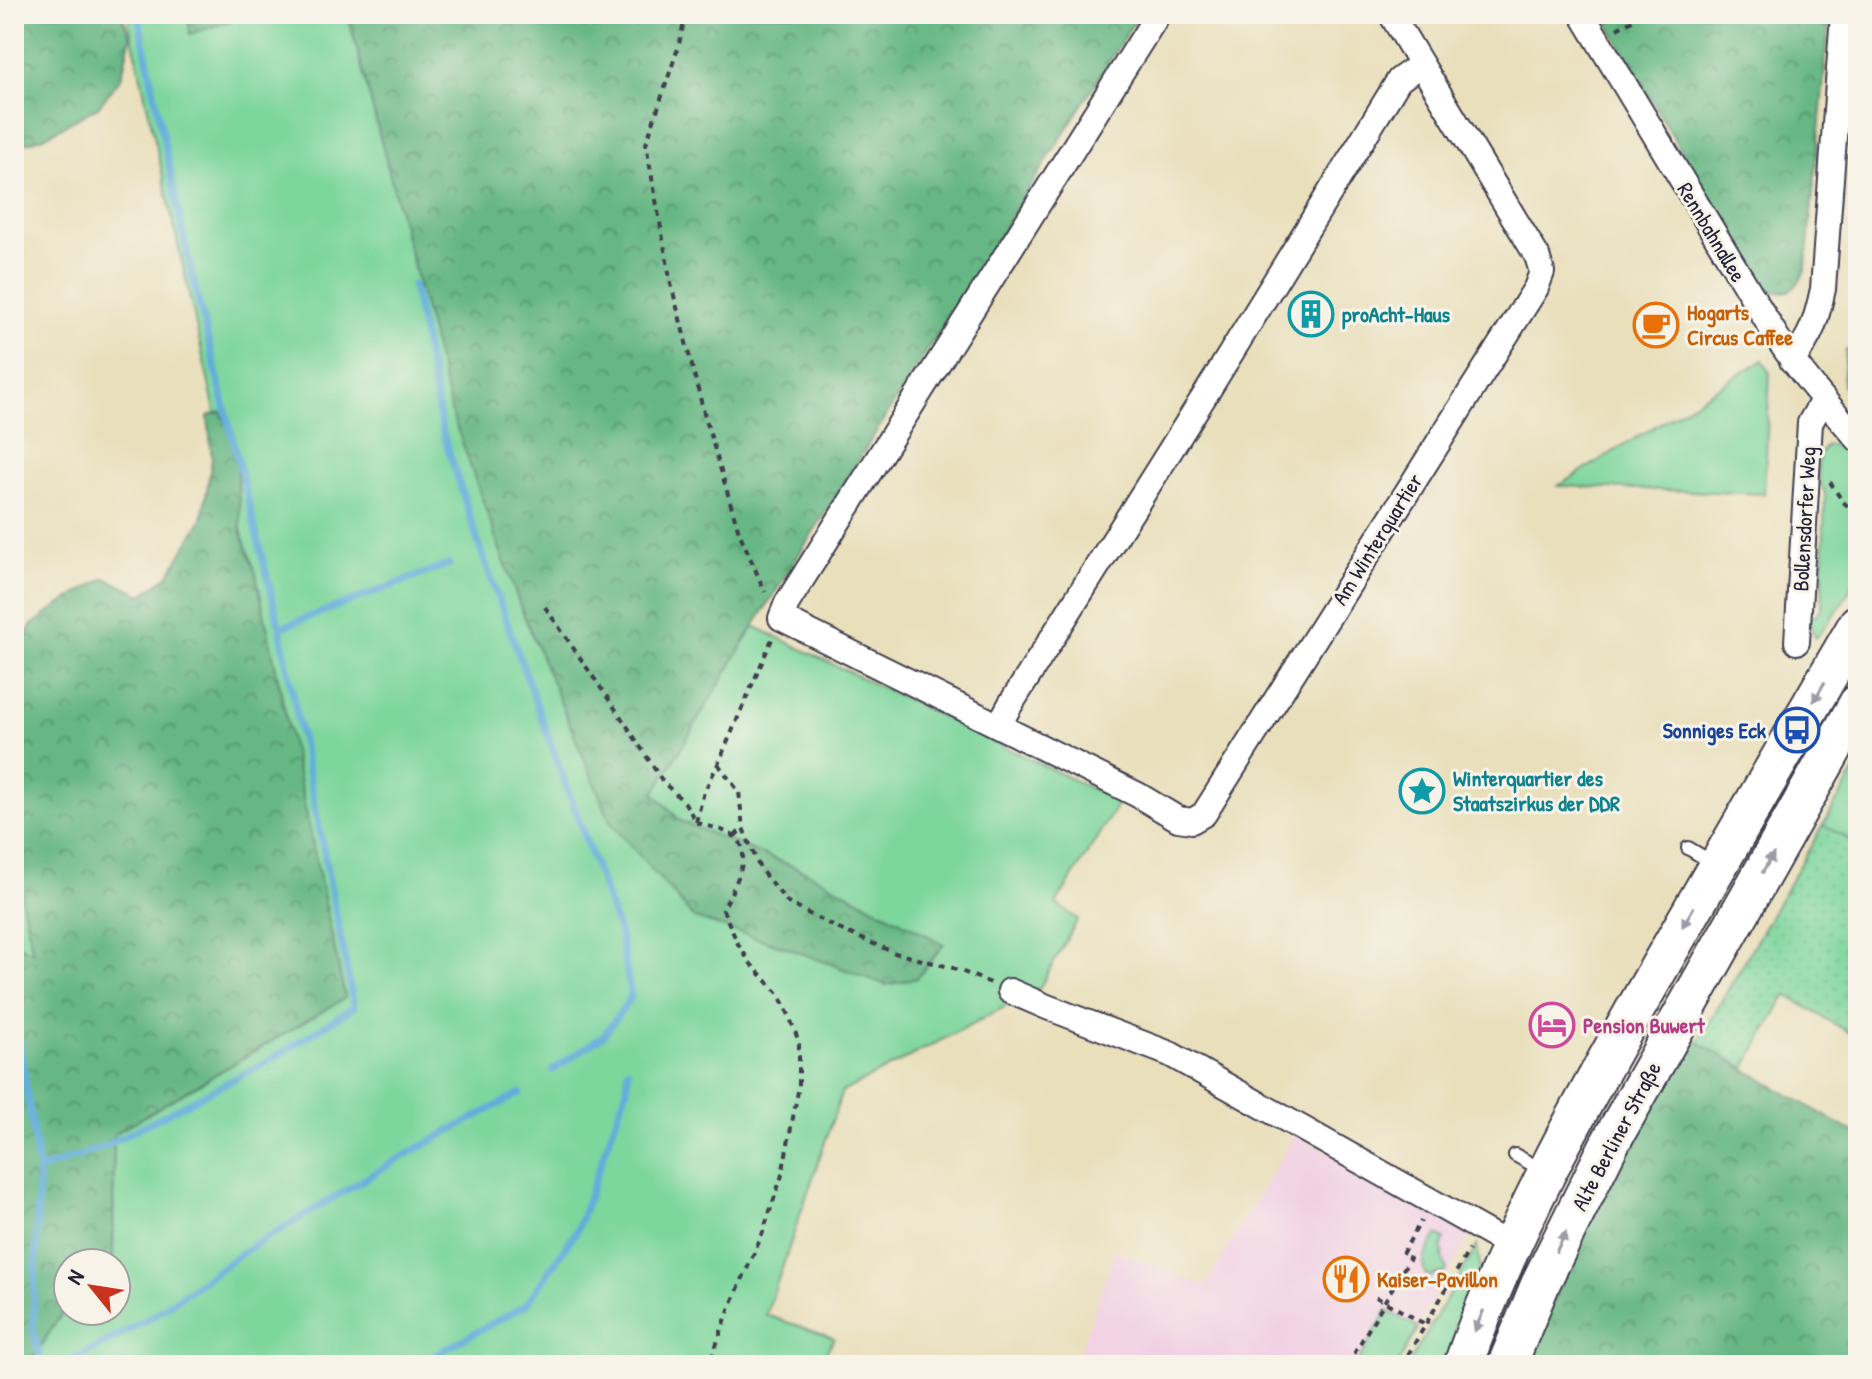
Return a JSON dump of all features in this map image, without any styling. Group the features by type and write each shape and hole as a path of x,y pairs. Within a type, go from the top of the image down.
{"main road":[{"name":"Alte Berliner Straße","path":"1463,1365 1511,1246 1531,1164 1610,1052 1703,857 1858,624"},
{"name":"Alte Berliner Straße","path":"1507,1365 1542,1280 1610,1143 1858,704"}],"street":[{"path":"781,618 787,603 1158,14"},
{"name":"Am Winterquartier","path":"781,618 1138,795 1178,819 1192,821 1204,814 1536,288 1542,272 1537,256 1391,14"},
{"name":"Rennbahnallee","path":"1582,14 1792,361 1858,439"},
{"path":"1792,361 1816,321 1823,289 1843,14"},
{"path":"999,725 1399,80 1421,64"},
{"name":"Bollensdorfer Weg","path":"1797,642 1810,423 1823,400"},
{"path":"1010,991 1170,1054 1511,1246"}],"path":[{"path":"686,14 646,144 671,284 704,413 739,532 762,587 781,618 704,792 696,822"},
{"path":"545,607 663,782 685,803 696,822 735,836 740,843 745,860 723,910 751,964 778,993 799,1042 799,1086 782,1175 762,1235 730,1307 709,1365"},
{"path":"718,764 739,792 743,828 760,869 788,903 895,953 953,968 1010,991"},
{"path":"735,836 743,828"},
{"path":"1348,1364 1410,1258 1402,1254 1422,1218"},
{"path":"1376,1297 1425,1324"}],"shaded area":[{"path":"1858,171 1858,350 1846,350"},
{"path":"1295,1134 1471,1234 1395,1365 1099,1365 1077,1359 1115,1250 1205,1286"}],"green space":[{"path":"14,14 121,14 131,36 121,78 98,107 44,137 14,147"},
{"path":"127,14 348,14 453,412 694,917 788,948 809,873 680,821 654,793 754,626 1119,802 1056,904 1078,919 1039,989 842,1092 766,1315 834,1338 819,1365 28,1365 53,1327 132,1327 132,1247 113,1247 114,1134 345,998"},
{"path":"188,14 253,14 190,34"},
{"path":"348,14 1139,14 754,626 654,793 680,821 809,873 944,944 917,978 886,985 788,948 694,918 611,823 520,606 452,414"},
{"path":"1623,14 1830,14 1806,267 1794,288 1783,292 1759,287 1608,24"},
{"path":"1846,350 1858,350 1858,410 1843,385"},
{"path":"1763,360 1770,373 1764,494 1558,486"},
{"path":"221,412 236,447 241,531 256,574 345,998 114,1134 113,1247 52,1247 53,1327 28,1365 14,1365 14,943 33,952 14,875 17,816 14,658 31,626 105,578 142,595 168,576 202,519 212,460 208,416"},
{"path":"1826,445 1836,445 1858,462 1858,576 1816,638 1808,621 1822,609 1825,493 1818,469"},
{"path":"1858,766 1858,844 1823,825"},
{"path":"1823,825 1858,845 1858,1038 1786,995 1745,1068 1698,1042"},
{"path":"14,875 20,891 33,954 14,943"},
{"path":"1689,1037 1858,1135 1858,1365 1527,1365 1584,1229"},
{"path":"1437,1235 1445,1239 1441,1248 1447,1269 1431,1277 1425,1274 1424,1263"},
{"path":"1477,1246 1480,1264 1477,1280 1444,1365 1408,1365"},
{"path":"1387,1310 1418,1328 1397,1365 1356,1365"}],"waterway":[{"path":"39,1170 103,1147 272,1059 354,1007 280,628 190,267 138,14"},
{"path":"413,285 443,433 481,551 620,934 631,997 604,1035 553,1070"},
{"path":"280,628 449,564"},
{"path":"14,1008 39,1170 33,1330 42,1365"},
{"path":"429,1365 438,1353 526,1305 577,1230 627,1089 628,1070"},
{"path":"65,1365 153,1316 248,1249 400,1158 520,1093"}],"place":[{"name":"proAcht-Haus","path":"1311,314"},
{"name":"Hogarts Circus Caffee","path":"1656,325"},
{"name":"Sonniges Eck","path":"1797,730"},
{"name":"Winterquartier des Staatszirkus der DDR","path":"1422,791"},
{"name":"Pension Buwert","path":"1552,1025"},
{"name":"Kaiser-Pavillon","path":"1346,1279"}]}
